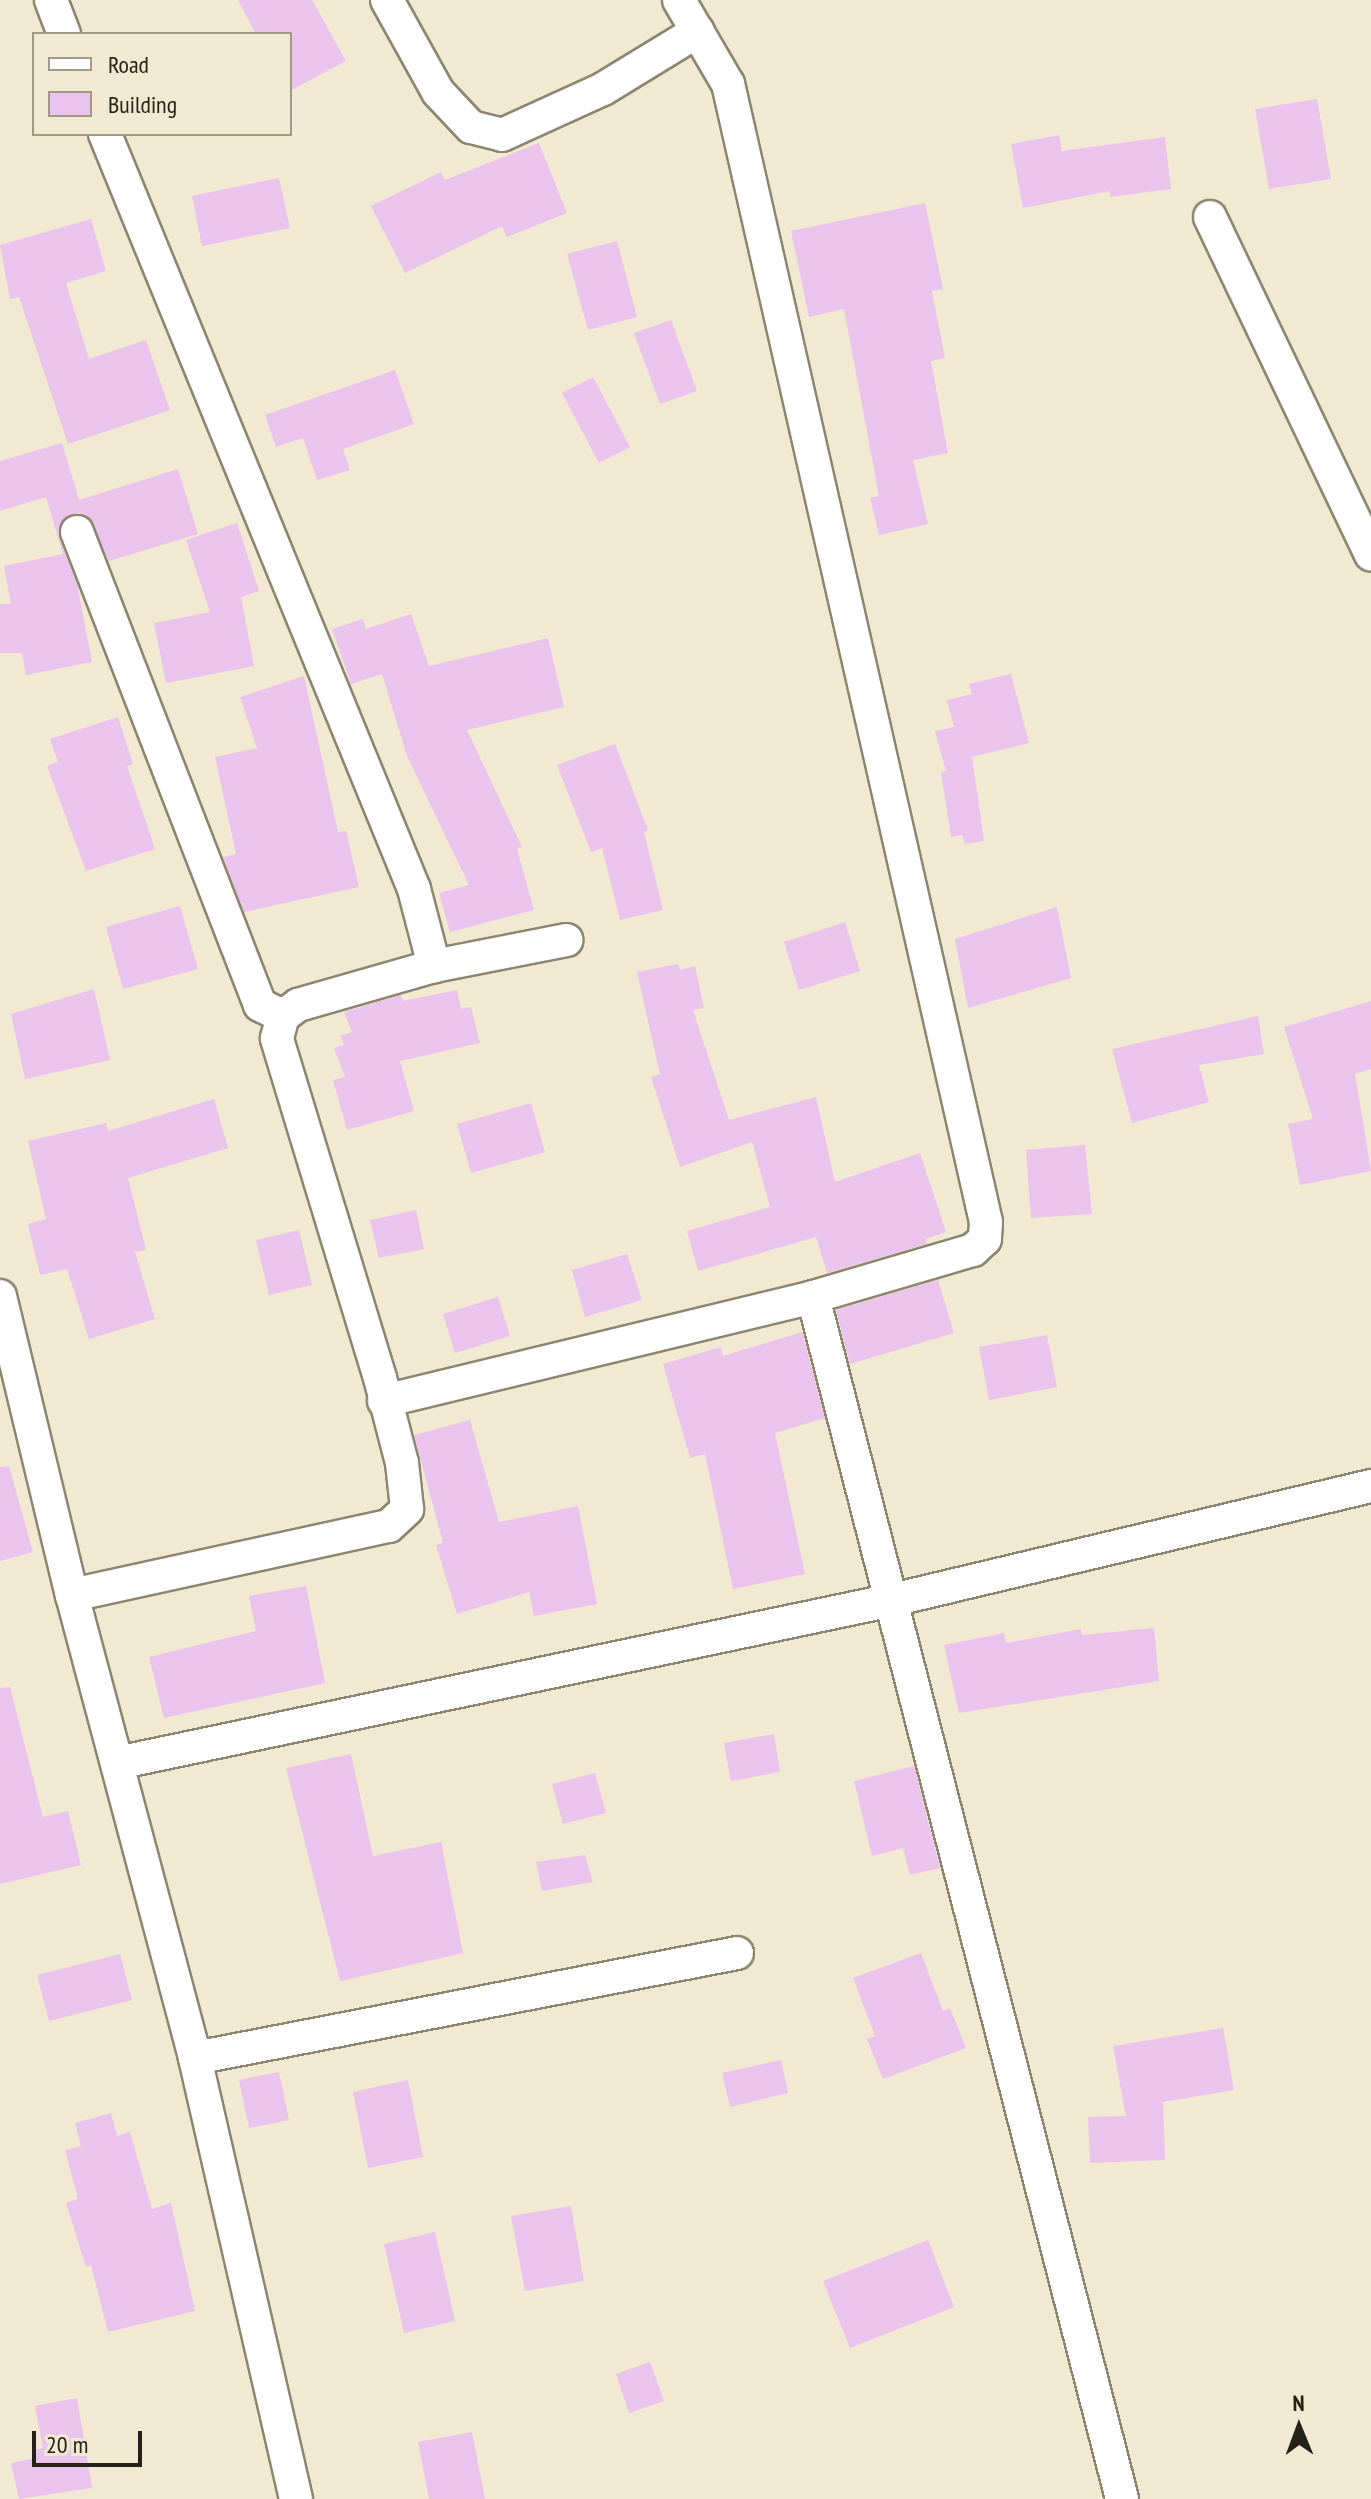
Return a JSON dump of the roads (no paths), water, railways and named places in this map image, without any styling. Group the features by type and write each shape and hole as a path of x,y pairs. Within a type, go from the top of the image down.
{"street":[{"path":"51,0 63,32"},
{"path":"387,0 438,92 471,127 502,135 603,89 698,31"},
{"path":"384,1401 813,1297 973,1250 985,1239 986,1222 728,84 679,0"},
{"path":"106,136 329,693 414,889 434,966"},
{"path":"1210,217 1371,555"},
{"path":"77,532 260,1005 283,1016"},
{"path":"72,1595 389,1526 407,1509 402,1463 277,1038 283,1016 298,1005 434,966 566,940"},
{"path":"0,1296 72,1595 195,2058 296,2499"},
{"path":"813,1297 888,1601 1122,2499"},
{"path":"117,1763 888,1601 1371,1486"},
{"path":"195,2058 737,1953"}]}
